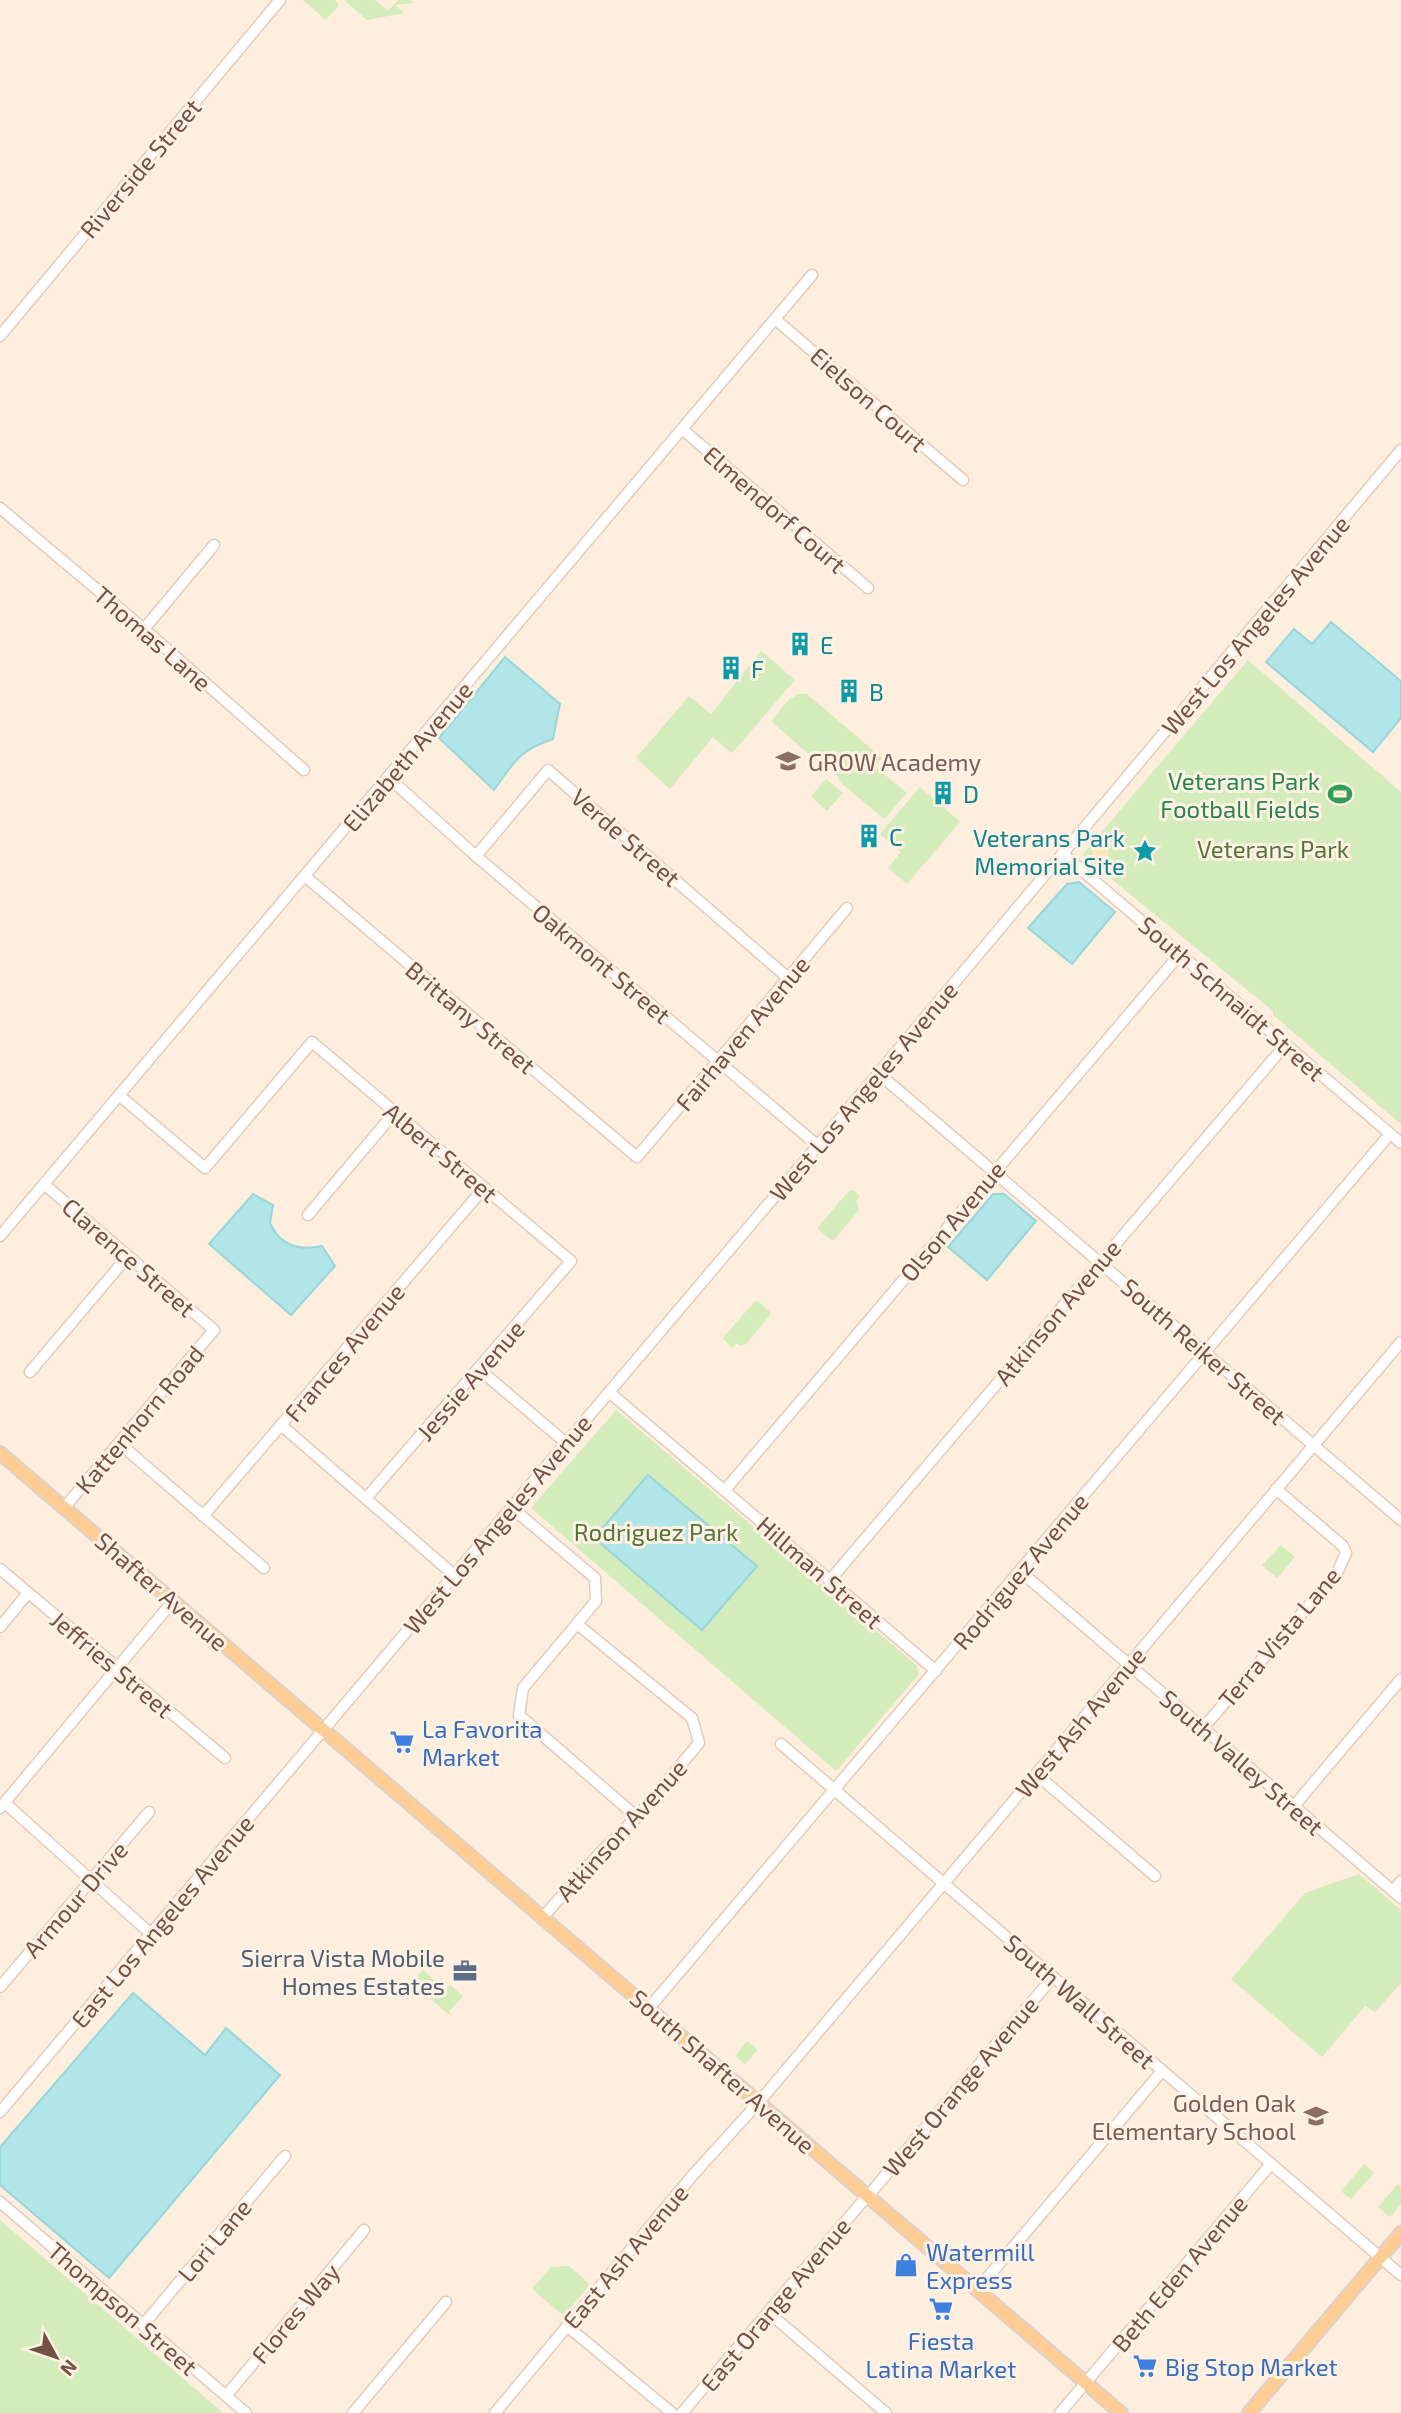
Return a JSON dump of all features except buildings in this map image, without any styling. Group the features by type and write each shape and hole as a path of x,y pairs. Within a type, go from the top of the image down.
{"main road":[{"name":"Shafter Avenue","path":"0,1452 323,1730"},
{"name":"South Shafter Avenue","path":"323,1730 1121,2413"},
{"path":"1249,2413 1401,2233"}],"street":[{"name":"Riverside Street","path":"0,336 280,0"},
{"name":"Elizabeth Avenue","path":"0,1236 812,275"},
{"name":"Eielson Court","path":"775,319 963,480"},
{"name":"Elmendorf Court","path":"682,429 868,588"},
{"name":"West Los Angeles Avenue","path":"323,1730 1401,450"},
{"name":"Thomas Lane","path":"0,508 144,629 304,770"},
{"path":"144,629 215,545"},
{"name":"Verde Street","path":"475,856 548,770 788,978"},
{"name":"Oakmont Street","path":"389,778 475,856 817,1145"},
{"name":"South Schnaidt Street","path":"1063,854 1401,1143"},
{"name":"Brittany Street","path":"306,877 637,1157"},
{"name":"Fairhaven Avenue","path":"637,1157 847,908"},
{"name":"Olson Avenue","path":"725,1490 1180,954"},
{"name":"Albert Street","path":"120,1096 205,1168 312,1042 571,1261"},
{"name":"Atkinson Avenue","path":"830,1580 1286,1044"},
{"name":"South Reiker Street","path":"878,1073 1401,1520"},
{"path":"308,1215 394,1112"},
{"name":"Rodriguez Avenue","path":"649,2008 1390,1133"},
{"name":"Clarence Street","path":"44,1184 214,1330"},
{"name":"Frances Avenue","path":"203,1517 484,1188"},
{"path":"30,1372 128,1256"},
{"name":"Jessie Avenue","path":"367,1497 480,1370 571,1261"},
{"name":"Kattenhorn Road","path":"64,1508 214,1330"},
{"name":"West Ash Avenue","path":"759,2102 1401,1342"},
{"path":"480,1370 566,1443"},
{"name":"Hillman Street","path":"609,1392 936,1671"},
{"path":"281,1426 367,1497 454,1575"},
{"path":"119,1443 264,1568"},
{"name":"Terra Vista Lane","path":"1203,1728 1337,1573 1346,1553 1343,1546 1276,1489"},
{"path":"511,1507 594,1578 596,1601 523,1688 519,1715 637,1817"},
{"name":"Jeffries Street","path":"0,1569 225,1758"},
{"name":"South Valley Street","path":"1020,1571 1397,1894"},
{"path":"0,1627 28,1593"},
{"path":"151,1934 2,1806 173,1601"},
{"name":"Atkinson Avenue","path":"543,1917 599,1854 637,1817 699,1743 692,1718 577,1624"},
{"path":"1294,1806 1401,1679"},
{"name":"East Los Angeles Avenue","path":"0,2112 323,1730"},
{"name":"South Wall Street","path":"781,1744 1401,2275"},
{"path":"1036,1774 1155,1876"},
{"name":"Armour Drive","path":"0,1987 149,1812"},
{"path":"1397,1894 1401,1881"},
{"name":"West Orange Avenue","path":"868,2195 1053,1977"},
{"path":"977,2290 1162,2071"},
{"name":"East Ash Avenue","path":"495,2413 692,2176 759,2102"},
{"name":"Lori Lane","path":"142,2325 285,2156"},
{"name":"Beth Eden Avenue","path":"1060,2413 1271,2164"},
{"name":"East Orange Avenue","path":"682,2413 868,2195"},
{"name":"Thompson Street","path":"0,2202 246,2413"},
{"name":"Flores Way","path":"226,2396 364,2230"},
{"path":"353,2413 446,2302"},
{"path":"768,2312 886,2413"},
{"path":"567,2326 672,2413"},
{"path":"653,2413 661,2404"}],"green space":[{"path":"303,0 335,0 339,5 326,20"},
{"path":"344,0 375,0 388,11 398,0 410,0 414,3 395,5 404,13 367,20"},
{"path":"761,651 795,680 732,753 713,737 670,789 636,758 689,696 711,714"},
{"name":"Veterans Park","path":"1248,660 1401,792 1401,1124 1273,1015 1273,1011 1082,855"},
{"path":"807,694 882,758 875,767 907,793 884,819 841,783 834,769 813,758 771,721 791,697"},
{"path":"826,779 843,793 827,811 811,796"},
{"path":"920,787 960,822 907,884 888,868 901,852 880,834"},
{"path":"853,1190 860,1196 856,1201 859,1210 834,1240 831,1240 818,1229 819,1226 849,1191"},
{"path":"755,1301 770,1312 770,1315 746,1344 740,1346 736,1343 732,1348 723,1338"},
{"name":"Rodriguez Park","path":"616,1410 916,1665 919,1674 836,1771 531,1508"},
{"path":"1281,1545 1295,1557 1277,1578 1262,1565"},
{"path":"1359,1874 1401,1910 1401,1983 1375,2012 1365,2006 1322,2057 1231,1979 1305,1893"},
{"path":"423,1970 445,1990 450,1985 463,1996 449,2011 451,2016 412,1983"},
{"path":"747,2041 758,2050 745,2064 735,2056"},
{"path":"1364,2164 1374,2173 1351,2199 1341,2191"},
{"path":"1398,2184 1401,2187 1401,2204 1390,2217 1378,2207"},
{"path":"0,2220 223,2413 0,2413"},
{"path":"569,2266 590,2284 564,2316 532,2289 551,2267"}],"sand":[{"path":"1101,837 1109,852 1104,870 1093,860 1092,848 1096,847"}],"water":[{"path":"1331,622 1401,681 1401,718 1373,752 1266,662 1294,629 1312,644"},
{"path":"505,657 560,704 553,739 532,748 518,758 494,790 439,738"},
{"path":"1079,882 1115,912 1072,964 1028,928 1067,884"},
{"path":"253,1194 273,1205 270,1223 279,1237 298,1247 322,1246 335,1266 291,1315 209,1244"},
{"path":"993,1194 1004,1194 1036,1221 987,1280 948,1247"},
{"path":"648,1475 757,1566 702,1630 594,1538"},
{"path":"133,1993 205,2055 226,2028 280,2075 109,2278 0,2185 0,2147"}],"place":[{"name":"E","path":"800,644"},
{"name":"F","path":"731,668"},
{"name":"B","path":"849,691"},
{"name":"GROW Academy","path":"788,761"},
{"name":"D","path":"943,793"},
{"name":"Veterans Park Football Fields","path":"1340,794"},
{"name":"C","path":"869,836"},
{"name":"Veterans Park Memorial Site","path":"1145,851"},
{"name":"La Favorita Market","path":"402,1742"},
{"name":"Sierra Vista Mobile Homes Estates","path":"465,1971"},
{"name":"Golden Oak Elementary School","path":"1316,2116"},
{"name":"Watermill Express","path":"906,2265"},
{"name":"Fiesta Latina Market","path":"941,2309"},
{"name":"Big Stop Market","path":"1145,2366"}]}
